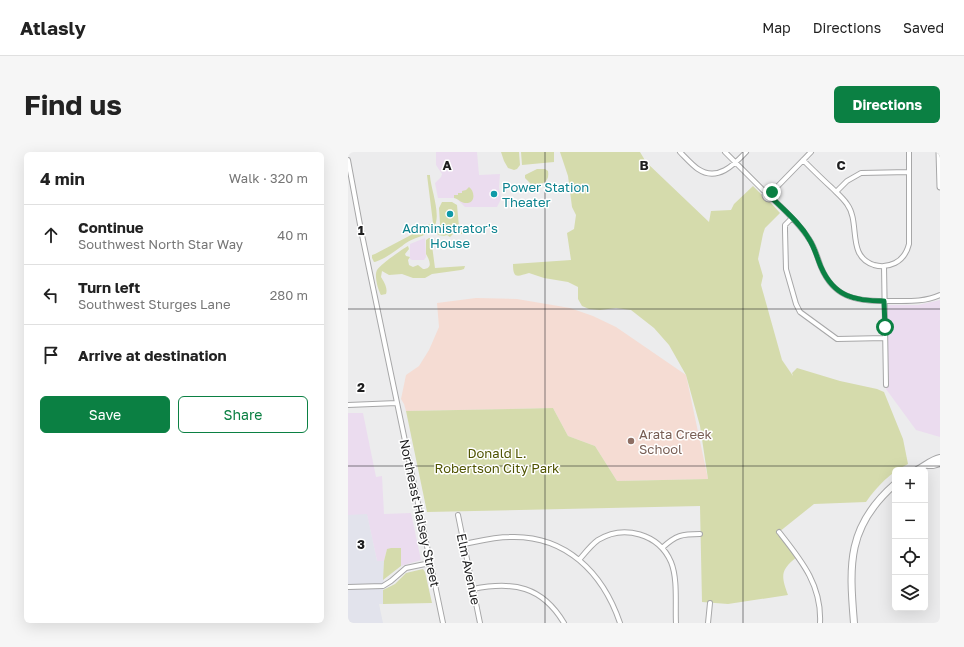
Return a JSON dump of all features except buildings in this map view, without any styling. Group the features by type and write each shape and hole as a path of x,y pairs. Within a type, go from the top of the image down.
{"highway":[{"path":"924,467 932,461 940,458"},
{"path":"928,465 940,463"},
{"path":"854,623 851,578 852,560 856,542 869,511 892,487"}],"main road":[{"path":"939,152 940,188"}],"street":[{"path":"680,152 698,169 710,173 725,171 736,163 746,152"},
{"path":"725,152 765,192 764,195 768,200 772,198"},
{"path":"811,152 772,192 772,198 797,223 809,239 826,277 833,286 844,294 866,301 922,300 940,295"},
{"path":"803,160 848,204 853,215 855,243 858,252 869,263 884,266 893,264 901,259 905,255 909,244 909,152"},
{"name":"Northeast Halsey Street","path":"348,160 356,207 443,623"},
{"path":"836,192 847,181 861,174 909,172"},
{"path":"765,192 768,190 772,192"},
{"path":"792,218 785,225 784,230 786,269 796,304 800,312 837,339 885,338"},
{"path":"884,266 886,385"},
{"path":"348,406 397,403"},
{"name":"Elm Avenue","path":"458,515 480,623"},
{"path":"579,560 598,540 610,534 622,532 641,534 658,543 671,562 674,570 676,623"},
{"path":"779,532 812,578 819,602 820,623"},
{"path":"662,548 678,536 700,534"},
{"path":"464,544 504,537 529,538 555,546 579,560 596,576 604,586 613,602 620,623"},
{"path":"348,586 382,586 391,581 406,568 430,562"},
{"path":"473,589 499,585 513,586 528,590 537,594 551,605 564,623"},
{"path":"708,623 710,603"}],"shaded area":[{"path":"436,152 477,152 479,175 500,174 499,187 501,199 497,207 465,207 456,198 438,198 435,183 442,174 436,165"},
{"path":"425,238 426,257 424,260 410,259 410,244"},
{"path":"476,298 517,299 570,308 593,316 616,327 686,375 708,479 617,481 595,446 568,436 553,408 406,411 401,399 406,375 419,366 429,350 439,327 437,303"},
{"path":"940,300 940,437 916,430 886,389 885,305 918,305"},
{"path":"348,413 363,413 376,477 382,476 384,514 411,513 421,560 401,566 401,549 387,549 384,561 377,561 367,515 348,515"},
{"path":"367,514 377,561 384,561 383,604 379,604 383,623 348,623 348,515"}],"green space":[{"path":"501,152 519,152 520,165 517,169 514,170 508,168"},
{"path":"521,152 554,152 554,162 522,165"},
{"name":"Donald L. Robertson City Park","path":"560,152 640,152 646,162 709,222 711,211 731,210 734,204 753,186 761,194 764,200 770,202 780,213 765,228 758,259 763,276 761,285 782,360 793,376 792,373 797,368 884,392 903,439 908,464 903,467 892,467 892,474 875,490 866,502 814,504 779,532 797,557 787,566 783,578 788,595 728,604 702,602 700,506 427,512 406,411 553,408 568,436 595,446 617,481 708,479 700,426 686,375 669,345 654,328 631,310 616,308 600,310 589,309 582,306 578,299 578,287 568,282 544,278 529,273 517,276 514,273 513,264 571,260 567,233 574,229 576,215 572,207 568,176"},
{"path":"537,169 545,169 548,171 548,178 544,182 531,184 525,178 525,175"},
{"path":"427,175 430,175 436,205 437,213 435,226 428,233 409,241 386,257 374,262 372,255 411,235 415,229 433,223"},
{"path":"469,187 473,194 473,199 469,203 464,203 454,198 454,195 462,193 462,191"},
{"path":"442,202 452,202 457,205 459,227 462,234 458,234 457,230 453,229 450,231 453,234 450,237 447,235 438,235 437,233 440,224 439,208"},
{"path":"431,238 435,268 465,266 464,269 432,274 425,278 413,278 402,274 389,275 382,271 381,277 385,285 386,294 381,295 376,279 376,273 379,267 408,246 409,249 405,254 406,256 410,257 408,260 409,265 413,267 418,265 423,269 426,269 430,266 426,254 426,240"},
{"path":"401,548 401,566 383,580 384,561 387,549"},
{"path":"423,569 432,603 383,604 383,590 395,584 406,573"}],"place":[{"name":"Power Station Theater","path":"494,194"},
{"name":"Administrator's House","path":"450,214"},
{"name":"Arata Creek School","path":"631,441"}],"route":[{"path":"772,192 772,198 797,223 809,239 826,277 833,286 849,297 866,301 884,301 885,327"}]}
